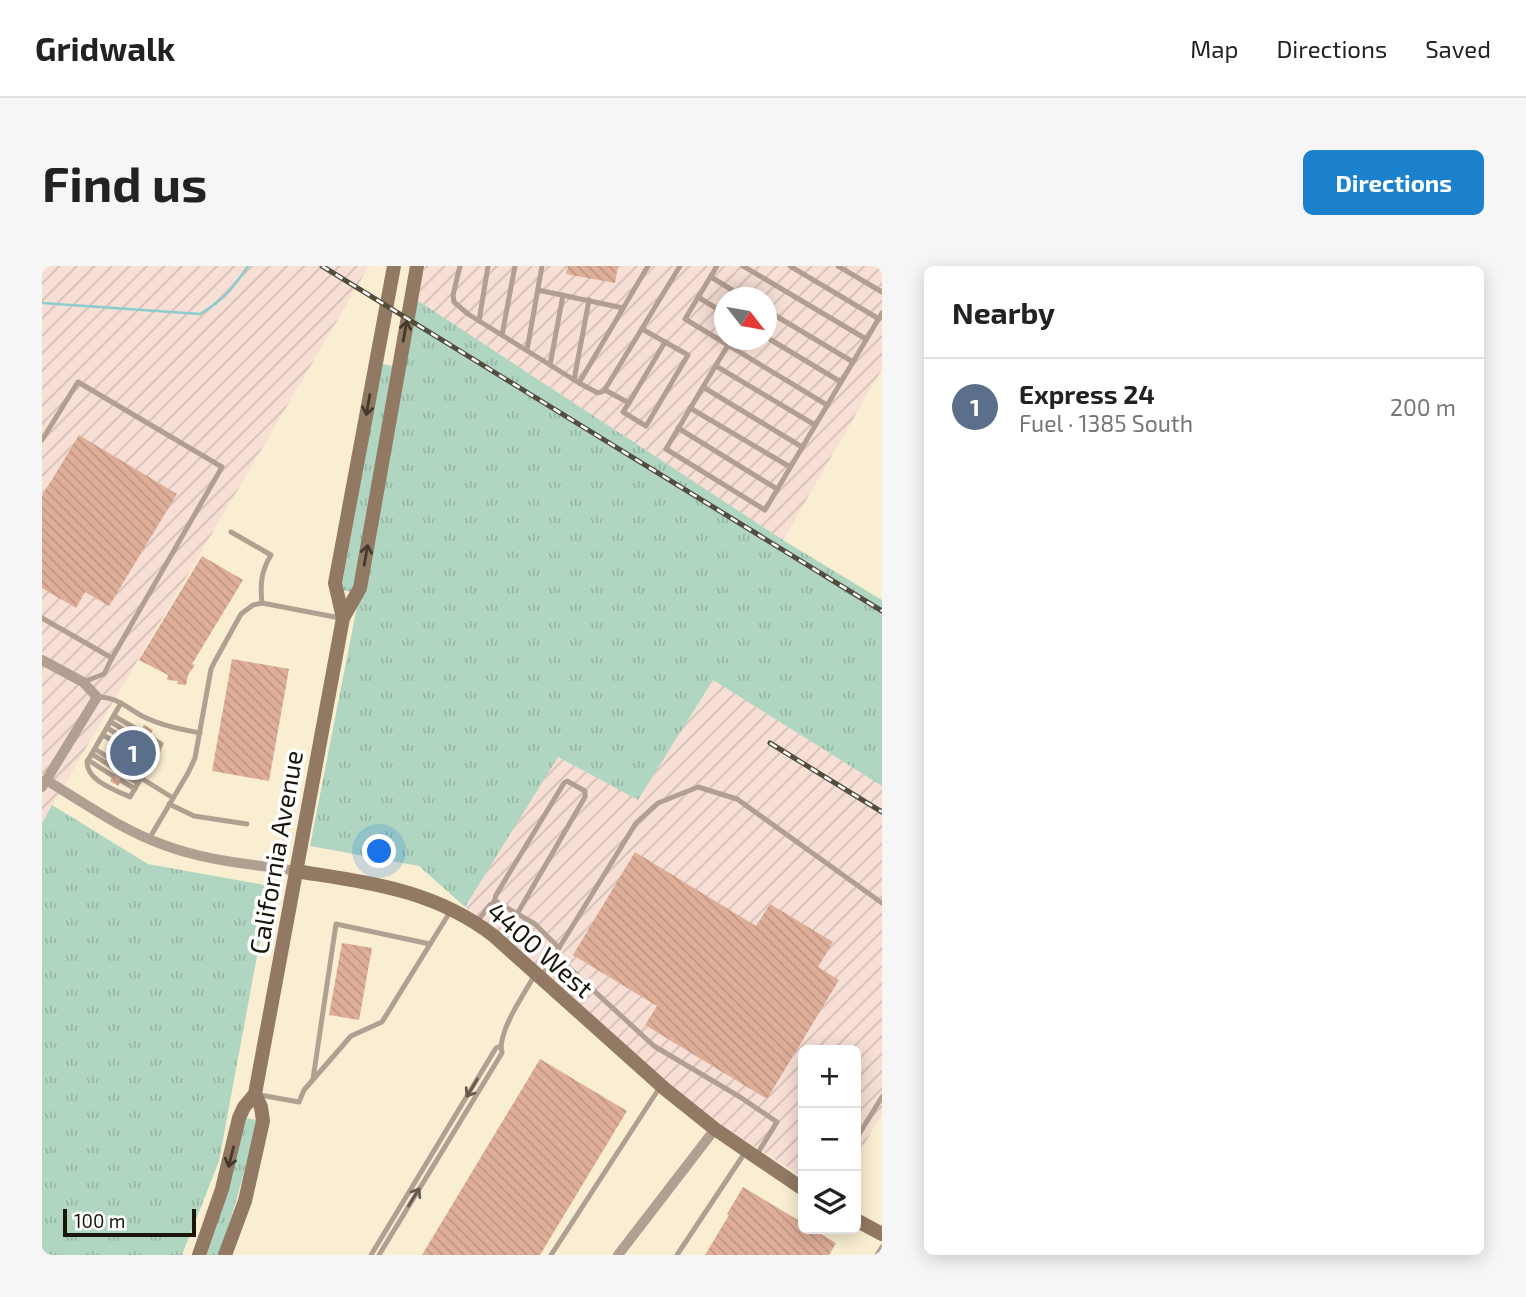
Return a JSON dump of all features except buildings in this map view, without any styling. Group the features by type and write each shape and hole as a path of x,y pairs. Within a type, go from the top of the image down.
{"main road":[{"name":"California Avenue","path":"343,618 335,583 394,266"},
{"name":"California Avenue","path":"199,1255 222,1189 239,1118 255,1094 343,618 360,588 417,266"},
{"name":"4400 West","path":"296,871 420,895 476,923 494,936 660,1086 715,1129 798,1186"},
{"name":"California Avenue","path":"225,1255 245,1201 263,1121 255,1094"},
{"path":"861,1223 882,1234"}],"street":[{"path":"42,660 83,682 97,696 43,781"},
{"name":"4400 West","path":"43,781 121,825 164,845 209,858 296,871"},
{"path":"618,1255 715,1129"}],"lane":[{"path":"460,266 453,295 454,302 479,321 598,393 605,390 680,266"},
{"path":"479,321 488,266"},
{"path":"502,335 515,266"},
{"path":"527,350 542,266"},
{"path":"577,382 648,266"},
{"path":"714,337 685,319 717,266"},
{"path":"743,266 866,340"},
{"path":"725,350 666,449 765,510 880,316 790,266"},
{"path":"838,266 882,292"},
{"path":"711,277 727,287"},
{"path":"538,290 623,308"},
{"path":"550,365 563,295"},
{"path":"698,297 714,307"},
{"path":"577,382 589,300"},
{"path":"777,317 853,362"},
{"path":"642,328 688,355 646,426 623,412 665,342"},
{"path":"777,344 841,382"},
{"path":"736,350 828,405"},
{"path":"716,366 815,425"},
{"path":"42,440 78,382 222,467 104,674 83,682"},
{"path":"703,387 802,447"},
{"path":"605,390 629,403"},
{"path":"690,408 790,467"},
{"path":"678,428 777,489"},
{"path":"231,532 271,555 260,584 262,603"},
{"path":"149,839 192,765 211,669 242,614 253,605 262,603 343,618"},
{"path":"42,618 112,658"},
{"path":"97,696 107,696 172,728 200,733"},
{"path":"121,704 87,769 93,777 130,797 138,783 150,764 156,754 162,744 145,743 156,754"},
{"path":"111,722 136,737 111,722"},
{"path":"103,735 128,750"},
{"path":"92,755 117,770 92,755"},
{"path":"137,756 150,764"},
{"path":"138,783 125,775 173,797"},
{"path":"494,903 496,895 564,783 568,781 585,791 585,797 517,914"},
{"path":"379,1255 502,1052 502,1038 516,1009 555,955 636,823 658,803 698,787 737,799 882,903"},
{"path":"169,804 194,816 247,824"},
{"path":"476,923 490,905 500,904 535,924 559,948"},
{"path":"255,1094 299,1102 304,1090 351,1036 382,1022 451,909"},
{"path":"313,1079 336,924 430,944"},
{"path":"555,955 654,1045 776,1122 677,1255"},
{"path":"370,1255 496,1048 501,1046"},
{"path":"551,1255 660,1086"},
{"path":"861,1131 882,1097"},
{"path":"877,1255 882,1247"}],"shaded area":[{"path":"42,266 369,266 42,823"},
{"path":"425,266 882,266 882,369 783,540 417,300"},
{"path":"713,680 882,786 882,1114 861,1150 861,1045 798,1045 798,1174 726,1128 681,1094 504,936 465,907 558,756 638,799"}],"green space":[{"path":"417,300 783,540 882,600 882,786 713,680 638,800 558,757 465,907 419,866 310,846"},
{"path":"382,364 393,366 353,592 341,590"},
{"path":"52,805 148,864 270,886 219,1161 182,1255 42,1255 42,823"},
{"path":"245,1118 257,1120 240,1188 218,1255 206,1255 223,1204"}],"waterway":[{"path":"42,303 200,314 227,293 248,266"}],"railway":[{"path":"322,266 882,611"},
{"path":"770,743 882,812"}],"place":[{"name":"Express 24","path":"133,753"}]}
